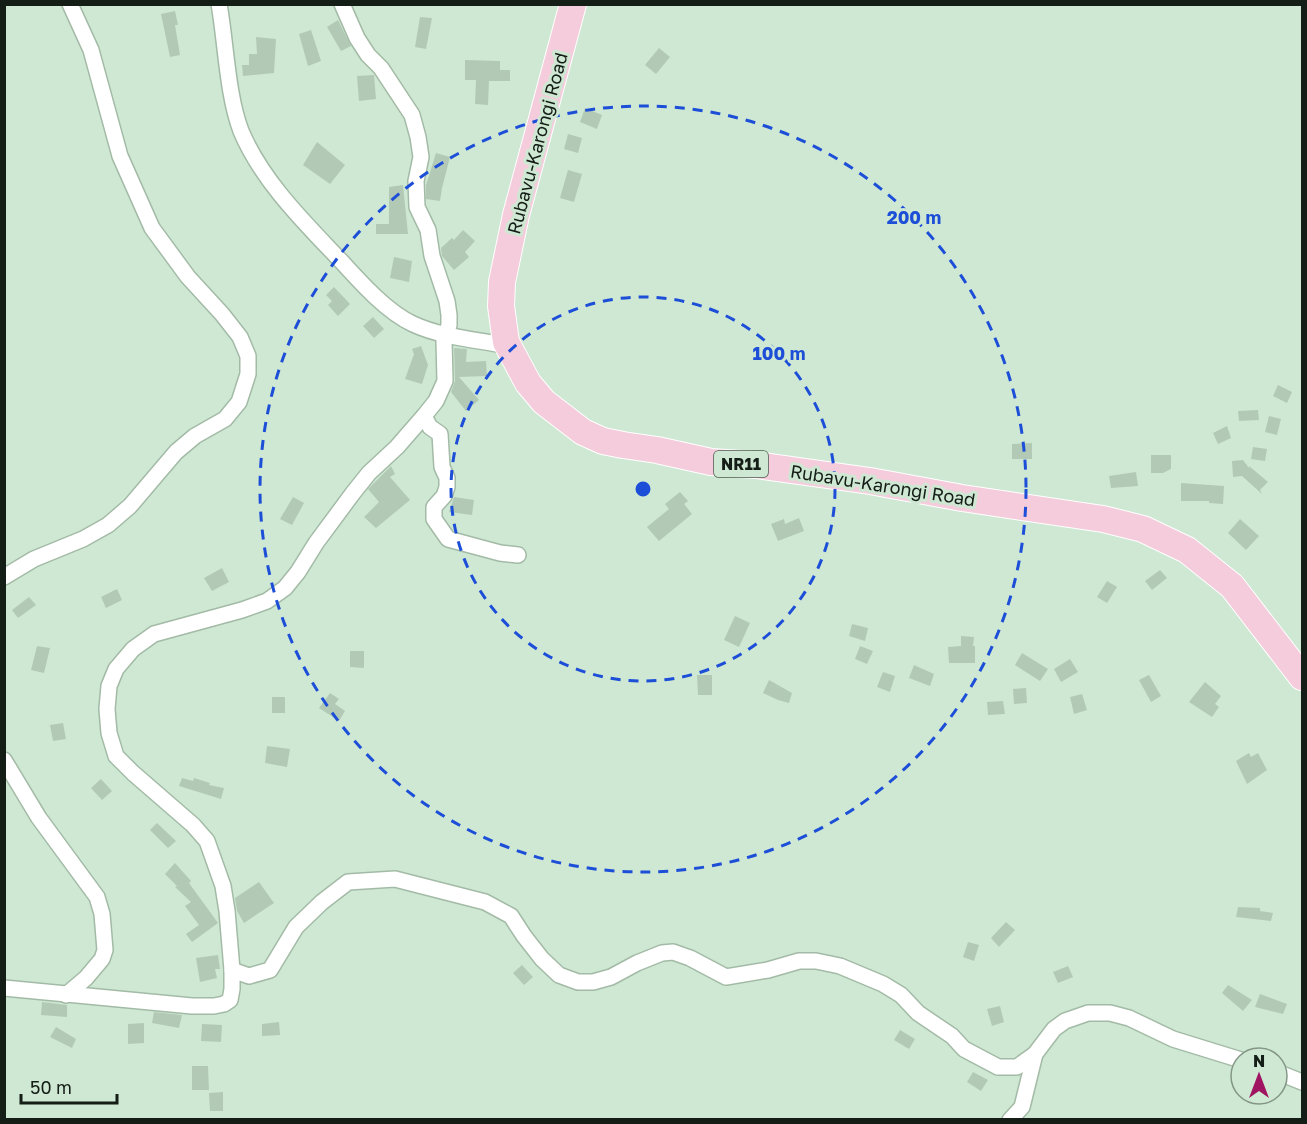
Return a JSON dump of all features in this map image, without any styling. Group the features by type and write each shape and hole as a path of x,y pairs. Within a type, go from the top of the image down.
{"highway":[{"name":"Rubavu-Karongi Road","path":"573,4 516,215 506,258 501,306 507,342 528,383 544,402 583,432 603,441 711,462 816,473 1103,519 1143,529 1186,550 1232,586 1302,677"}],"street":[{"path":"4,577 34,559 83,539 130,506 176,452 195,436 225,419 239,402 248,374 248,356 240,337 188,277 152,228 120,156 94,60 70,4"},
{"path":"219,4 229,74 241,129 250,149 281,196 357,278 384,303 411,323 434,332 497,344 507,342"},
{"path":"4,988 192,1006 214,1006 230,1000 232,969 227,911 223,886 207,841 194,825 116,756 109,733 107,709 109,686 116,669 133,649 154,634 242,610 267,601 285,588 369,473 397,447 424,416 445,381 444,341 449,326 447,301 432,256 428,230 417,207 416,181 422,157 412,115 381,68 362,46 342,4"},
{"path":"424,416 430,427 440,434 442,467 447,478 444,496 434,507 434,519 448,539 500,553 518,555"},
{"path":"4,760 39,818 97,897 102,914 105,950 102,959 86,978 66,995"},
{"path":"232,969 249,976 270,969 296,927 322,902 348,882 395,879 485,902 511,916 530,944 559,975 578,982 593,982 611,977 637,963 662,953 673,952 690,958 726,977 768,970 799,961 816,961 840,966 883,984 901,995 918,1012 952,1036 964,1049 998,1067 1017,1067 1035,1054 1054,1029 1065,1021 1088,1013 1110,1013 1129,1018 1173,1039 1229,1056"},
{"path":"1010,1119 1022,1107 1035,1054"}],"building":[{"path":"175,11 180,55 170,57 161,14"},
{"path":"420,17 432,18 426,49 415,47"},
{"path":"338,20 351,46 341,51 327,27"},
{"path":"311,30 321,61 308,66 299,34"},
{"path":"256,37 276,39 274,73 243,76 242,65 249,65 249,54 257,54"},
{"path":"659,48 670,57 656,74 645,65"},
{"path":"465,60 500,61 500,70 510,70 510,81 489,81 488,105 475,104 476,80 465,80"},
{"path":"374,75 376,99 359,101 357,76"},
{"path":"585,108 602,115 597,129 580,122"},
{"path":"568,134 582,138 578,153 564,149"},
{"path":"317,142 345,165 330,184 303,165"},
{"path":"436,153 450,157 440,201 426,199 426,185"},
{"path":"568,170 582,174 574,202 560,198"},
{"path":"403,185 408,234 376,234 376,224 389,224 389,187"},
{"path":"463,230 475,241 465,252 469,257 454,270 442,256 441,248 452,238 454,240"},
{"path":"394,257 412,261 409,282 390,278"},
{"path":"334,287 350,304 338,316 328,305 332,301 326,295"},
{"path":"373,317 384,329 374,338 363,326"},
{"path":"421,346 428,365 422,384 405,379 414,354 412,349"},
{"path":"454,348 467,349 466,362 486,361 487,376 459,377 479,400 466,411 451,392 455,381"},
{"path":"1278,385 1292,392 1287,403 1273,396"},
{"path":"1258,410 1259,420 1239,421 1238,411"},
{"path":"1269,416 1281,419 1277,435 1265,432"},
{"path":"1227,426 1231,438 1218,444 1213,433"},
{"path":"1032,443 1032,459 1012,459 1012,444"},
{"path":"1253,447 1267,449 1265,461 1251,459"},
{"path":"1151,455 1171,455 1171,469 1163,473 1151,473"},
{"path":"1243,460 1249,468 1249,466 1268,482 1260,490 1262,494 1242,476 1233,477 1232,461"},
{"path":"391,466 395,474 390,477 410,500 376,528 364,517 379,502 368,489"},
{"path":"1136,472 1138,486 1111,488 1109,476"},
{"path":"1181,483 1224,486 1223,504 1209,503 1209,501 1181,501"},
{"path":"680,492 688,501 684,504 692,514 659,541 647,527 669,509 665,504"},
{"path":"293,497 304,503 292,525 280,519"},
{"path":"454,497 474,500 472,515 449,512"},
{"path":"799,518 804,531 778,541 771,524 784,519 785,524"},
{"path":"1240,519 1259,536 1246,550 1228,533"},
{"path":"222,568 229,582 212,591 204,578"},
{"path":"1160,570 1167,578 1152,590 1145,581"},
{"path":"1107,581 1117,587 1107,603 1097,597"},
{"path":"117,589 122,600 106,608 101,597"},
{"path":"29,597 36,605 18,618 12,610"},
{"path":"735,616 750,623 739,647 724,640"},
{"path":"852,624 868,628 865,641 849,636"},
{"path":"961,636 974,637 975,663 949,663 948,647 961,646"},
{"path":"37,646 50,648 44,673 31,670"},
{"path":"860,646 873,651 867,664 855,659"},
{"path":"350,651 364,651 364,668 350,667"},
{"path":"1022,653 1048,669 1040,681 1015,665"},
{"path":"1070,659 1078,672 1061,682 1054,669"},
{"path":"914,665 934,674 930,686 909,678"},
{"path":"883,672 895,676 890,692 877,687"},
{"path":"697,675 712,675 712,695 698,695"},
{"path":"1149,675 1161,696 1151,702 1139,680"},
{"path":"769,680 792,693 789,703 763,693"},
{"path":"1205,682 1221,696 1215,704 1219,707 1212,717 1189,702"},
{"path":"1026,688 1027,703 1014,704 1013,689"},
{"path":"330,693 339,699 335,704 345,711 339,721 319,708"},
{"path":"1082,694 1087,710 1074,714 1070,697"},
{"path":"272,697 285,697 285,713 272,713"},
{"path":"1003,701 1005,714 988,715 987,702"},
{"path":"63,723 66,739 53,741 50,725"},
{"path":"267,746 290,749 287,767 265,763"},
{"path":"1249,753 1251,757 1258,753 1267,770 1247,784 1236,761"},
{"path":"182,778 193,781 194,778 210,783 209,785 224,788 221,799 179,786"},
{"path":"101,779 112,791 102,800 91,788"},
{"path":"157,823 176,841 168,848 150,830"},
{"path":"175,863 191,881 189,883 218,923 192,942 186,934 199,925 185,906 191,902 165,874"},
{"path":"259,882 274,903 244,923 237,911 235,898"},
{"path":"1238,907 1260,908 1260,911 1273,913 1271,921 1236,917"},
{"path":"1006,922 1015,930 999,947 991,938"},
{"path":"968,942 979,945 974,961 963,957"},
{"path":"218,955 220,969 215,969 217,978 200,982 196,958"},
{"path":"522,965 533,977 524,985 513,973"},
{"path":"1068,966 1073,977 1058,983 1053,972"},
{"path":"1228,985 1252,1000 1243,1011 1222,993"},
{"path":"1260,994 1287,1004 1283,1014 1255,1007"},
{"path":"42,1002 67,1005 67,1017 41,1015"},
{"path":"1000,1006 1004,1022 992,1026 987,1009"},
{"path":"154,1012 182,1015 179,1028 152,1023"},
{"path":"279,1022 280,1035 262,1036 262,1024"},
{"path":"144,1023 144,1043 128,1044 128,1024"},
{"path":"202,1024 222,1025 221,1042 201,1041"},
{"path":"56,1027 76,1039 72,1048 50,1037"},
{"path":"900,1030 915,1039 909,1049 894,1040"},
{"path":"192,1066 208,1066 209,1090 192,1090"},
{"path":"973,1072 988,1080 981,1091 967,1082"},
{"path":"223,1092 223,1111 210,1111 209,1093"}]}
